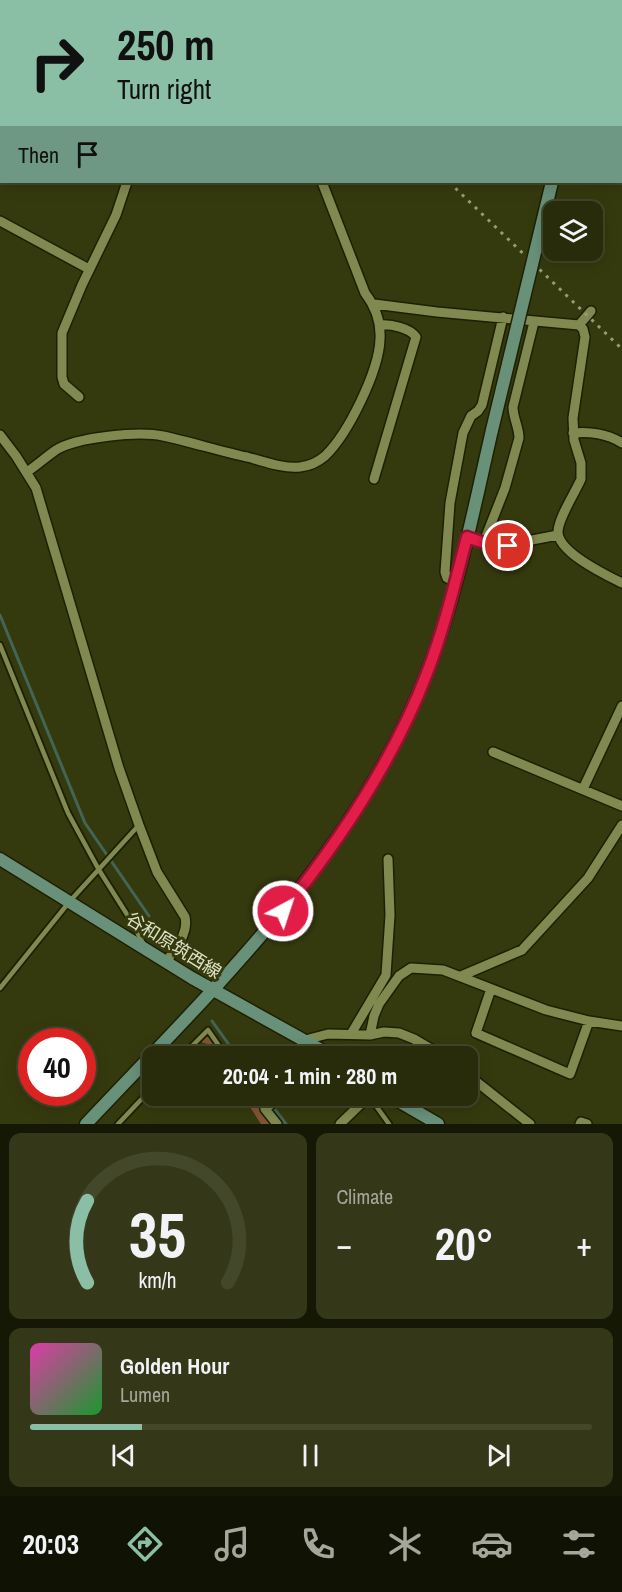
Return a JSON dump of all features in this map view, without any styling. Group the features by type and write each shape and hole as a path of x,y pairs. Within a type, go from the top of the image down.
{"street":[{"path":"79,397 64,384 62,377 62,333 89,269 116,215 127,183"},
{"path":"27,472 57,450 82,441 141,435 161,435 285,466 310,465 324,457 332,448 366,388 379,352 380,325 374,304 365,292 322,183"},
{"path":"86,1124 212,989 308,879 367,794 385,762 418,695 446,619 552,183"},
{"path":"1,224 89,269"},
{"path":"374,304 579,325 583,329 585,337 573,418 573,433 581,463 581,479 559,526 558,535 564,546 584,563 622,583"},
{"path":"579,325 591,311"},
{"path":"456,582 449,579 445,572 450,503 463,433 471,416 482,405 502,317"},
{"path":"483,544 505,488 519,438 513,407 534,322"},
{"path":"374,478 416,337 413,333 394,326 380,325"},
{"path":"573,433 588,432 622,443"},
{"path":"0,435 36,488 88,665 139,825 157,872 185,917 187,925 183,935 167,961"},
{"path":"467,537 496,547 558,535"},
{"path":"583,789 622,706"},
{"path":"493,752 622,806"},
{"path":"461,976 522,950 588,878 622,825"},
{"name":"谷和原筑西線","path":"0,859 212,989 315,1046"},
{"path":"351,1034 386,975 390,915 388,859"},
{"path":"370,1035 379,1004 399,976 411,968 443,970 546,1010 589,1021 622,1026"},
{"path":"491,989 476,1033 570,1074 589,1021"},
{"path":"305,1040 328,1034 370,1035 384,1032 399,1033 426,1046"},
{"path":"478,1084 530,1124"},
{"path":"269,1106 265,1109 277,1124"},
{"path":"339,1124 358,1106"},
{"path":"407,1106 438,1124"},
{"path":"580,1124 581,1122 587,1124"}],"lane":[{"path":"0,645 68,813 146,948"},
{"path":"0,988 70,901 139,825"},
{"path":"192,1046 208,1030 219,1046"},
{"path":"118,1124 142,1099"},
{"path":"377,1106 388,1124"}],"shaded area":[{"path":"206,1037 210,1037 216,1046 208,1046 201,1042"},
{"path":"249,1106 259,1106 273,1124 261,1124"}],"waterway":[{"path":"0,615 85,823 149,916"},
{"path":"212,1021 230,1046"},
{"path":"272,1106 286,1124"}],"railway":[{"path":"450,183 622,349"}],"route":[{"path":"283,911 338,838 367,794 407,720 446,619 467,537 496,547 508,546"}]}
